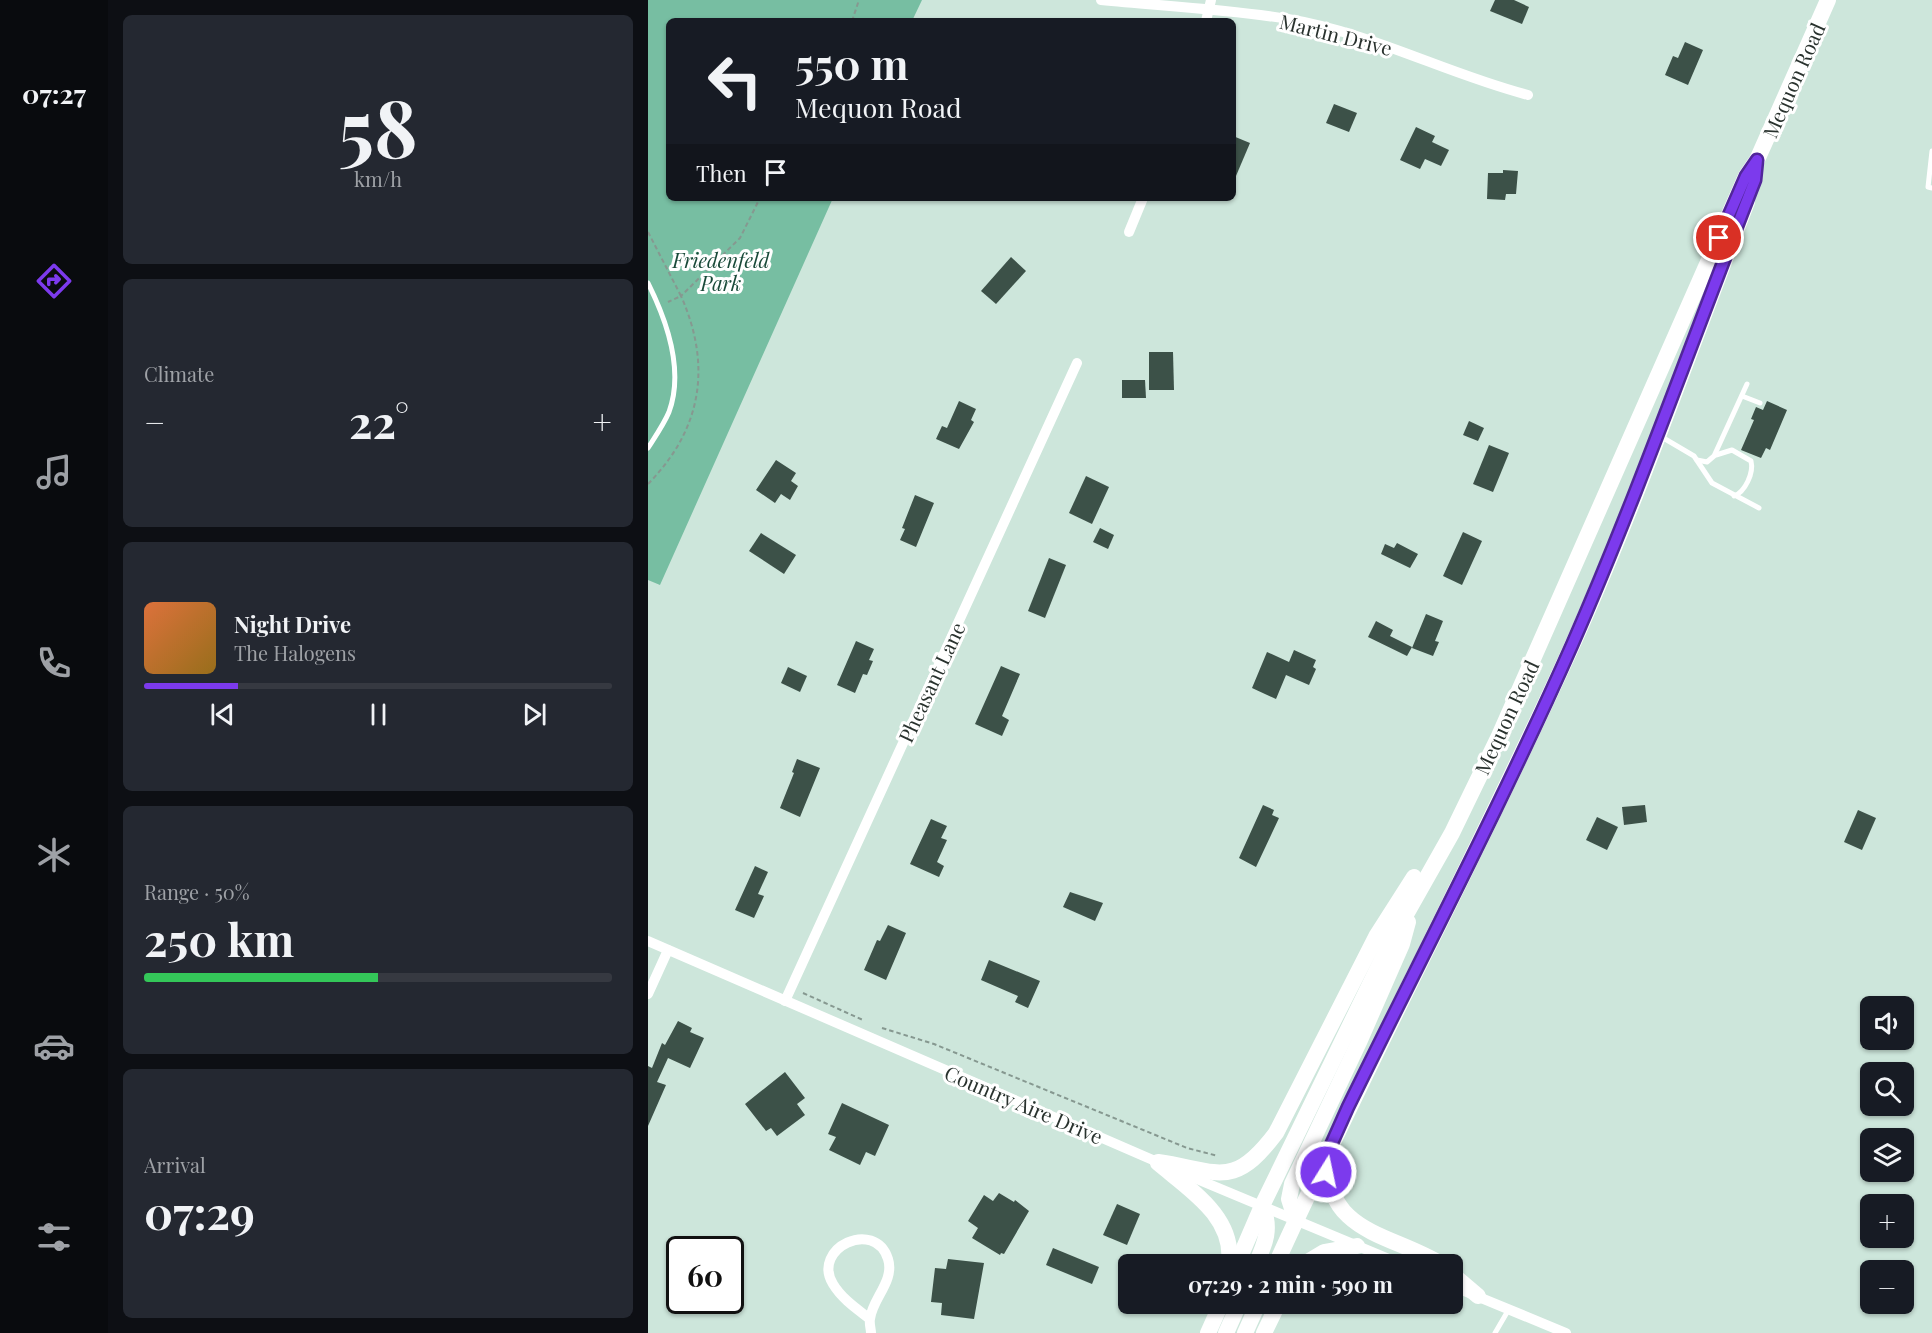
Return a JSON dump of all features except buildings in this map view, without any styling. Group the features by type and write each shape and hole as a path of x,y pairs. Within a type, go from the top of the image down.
{"main road":[{"name":"Mequon Road","path":"1241,1254 1262,1206 1414,897 1446,844 1499,736 1746,176 1757,160 1828,0"},
{"name":"Mequon Road","path":"1281,1254 1573,644 1659,436 1755,180 1757,160"},
{"path":"1158,1162 1219,1173 1233,1172 1248,1165 1260,1154 1276,1133 1377,935 1420,867 1446,844"},
{"path":"1296,1221 1290,1202 1292,1184 1402,944 1414,897"},
{"path":"1327,1154 1328,1186 1341,1210 1356,1224 1420,1254"},
{"path":"1158,1162 1215,1213 1228,1240 1229,1254"},
{"path":"1260,1254 1268,1234 1262,1206"},
{"path":"1321,1254 1357,1246"},
{"path":"1463,1283 1478,1296"},
{"path":"1208,1333 1217,1314"},
{"path":"1226,1333 1235,1314"},
{"path":"1245,1333 1254,1314"},
{"path":"1264,1333 1273,1314"}],"street":[{"name":"Martin Drive","path":"1101,0 1289,19 1395,48 1491,85 1528,95"},
{"path":"1129,232 1142,201"},
{"name":"Pheasant Lane","path":"785,1001 1077,363"},
{"name":"Country Aire Drive","path":"648,941 1377,1254"},
{"path":"648,994 668,950"},
{"path":"870,1319 843,1298 831,1282 829,1265 835,1251 846,1241 861,1238 878,1244 888,1259 888,1278 870,1319 871,1333"},
{"path":"1463,1290 1566,1333"}],"lane":[{"path":"1932,151 1928,187 1932,188"},
{"path":"648,283 668,334 675,367 675,392 668,414 648,448"},
{"path":"1714,456 1747,384"},
{"path":"1742,396 1760,403"},
{"path":"1659,436 1684,448 1697,460 1712,483 1759,508"},
{"path":"1697,460 1707,462 1714,456 1731,450 1752,461 1753,469 1741,494 1734,496"},
{"path":"1495,1333 1509,1309"}],"path":[{"path":"853,18 859,0"},
{"path":"658,307 681,297 740,238 758,201"},
{"path":"648,232 690,316 699,354 697,396 684,439 648,484"},
{"path":"790,988 871,1023"},
{"path":"880,1028 934,1044 1187,1148 1225,1157"}],"green space":[{"name":"Friedenfeld Park","path":"648,0 922,0 913,18 666,18 666,201 832,201 660,585 648,580"}],"route":[{"path":"1326,1172 1327,1154 1348,1107 1525,748 1573,644 1654,447 1755,180 1757,160 1746,176 1719,238"}]}
